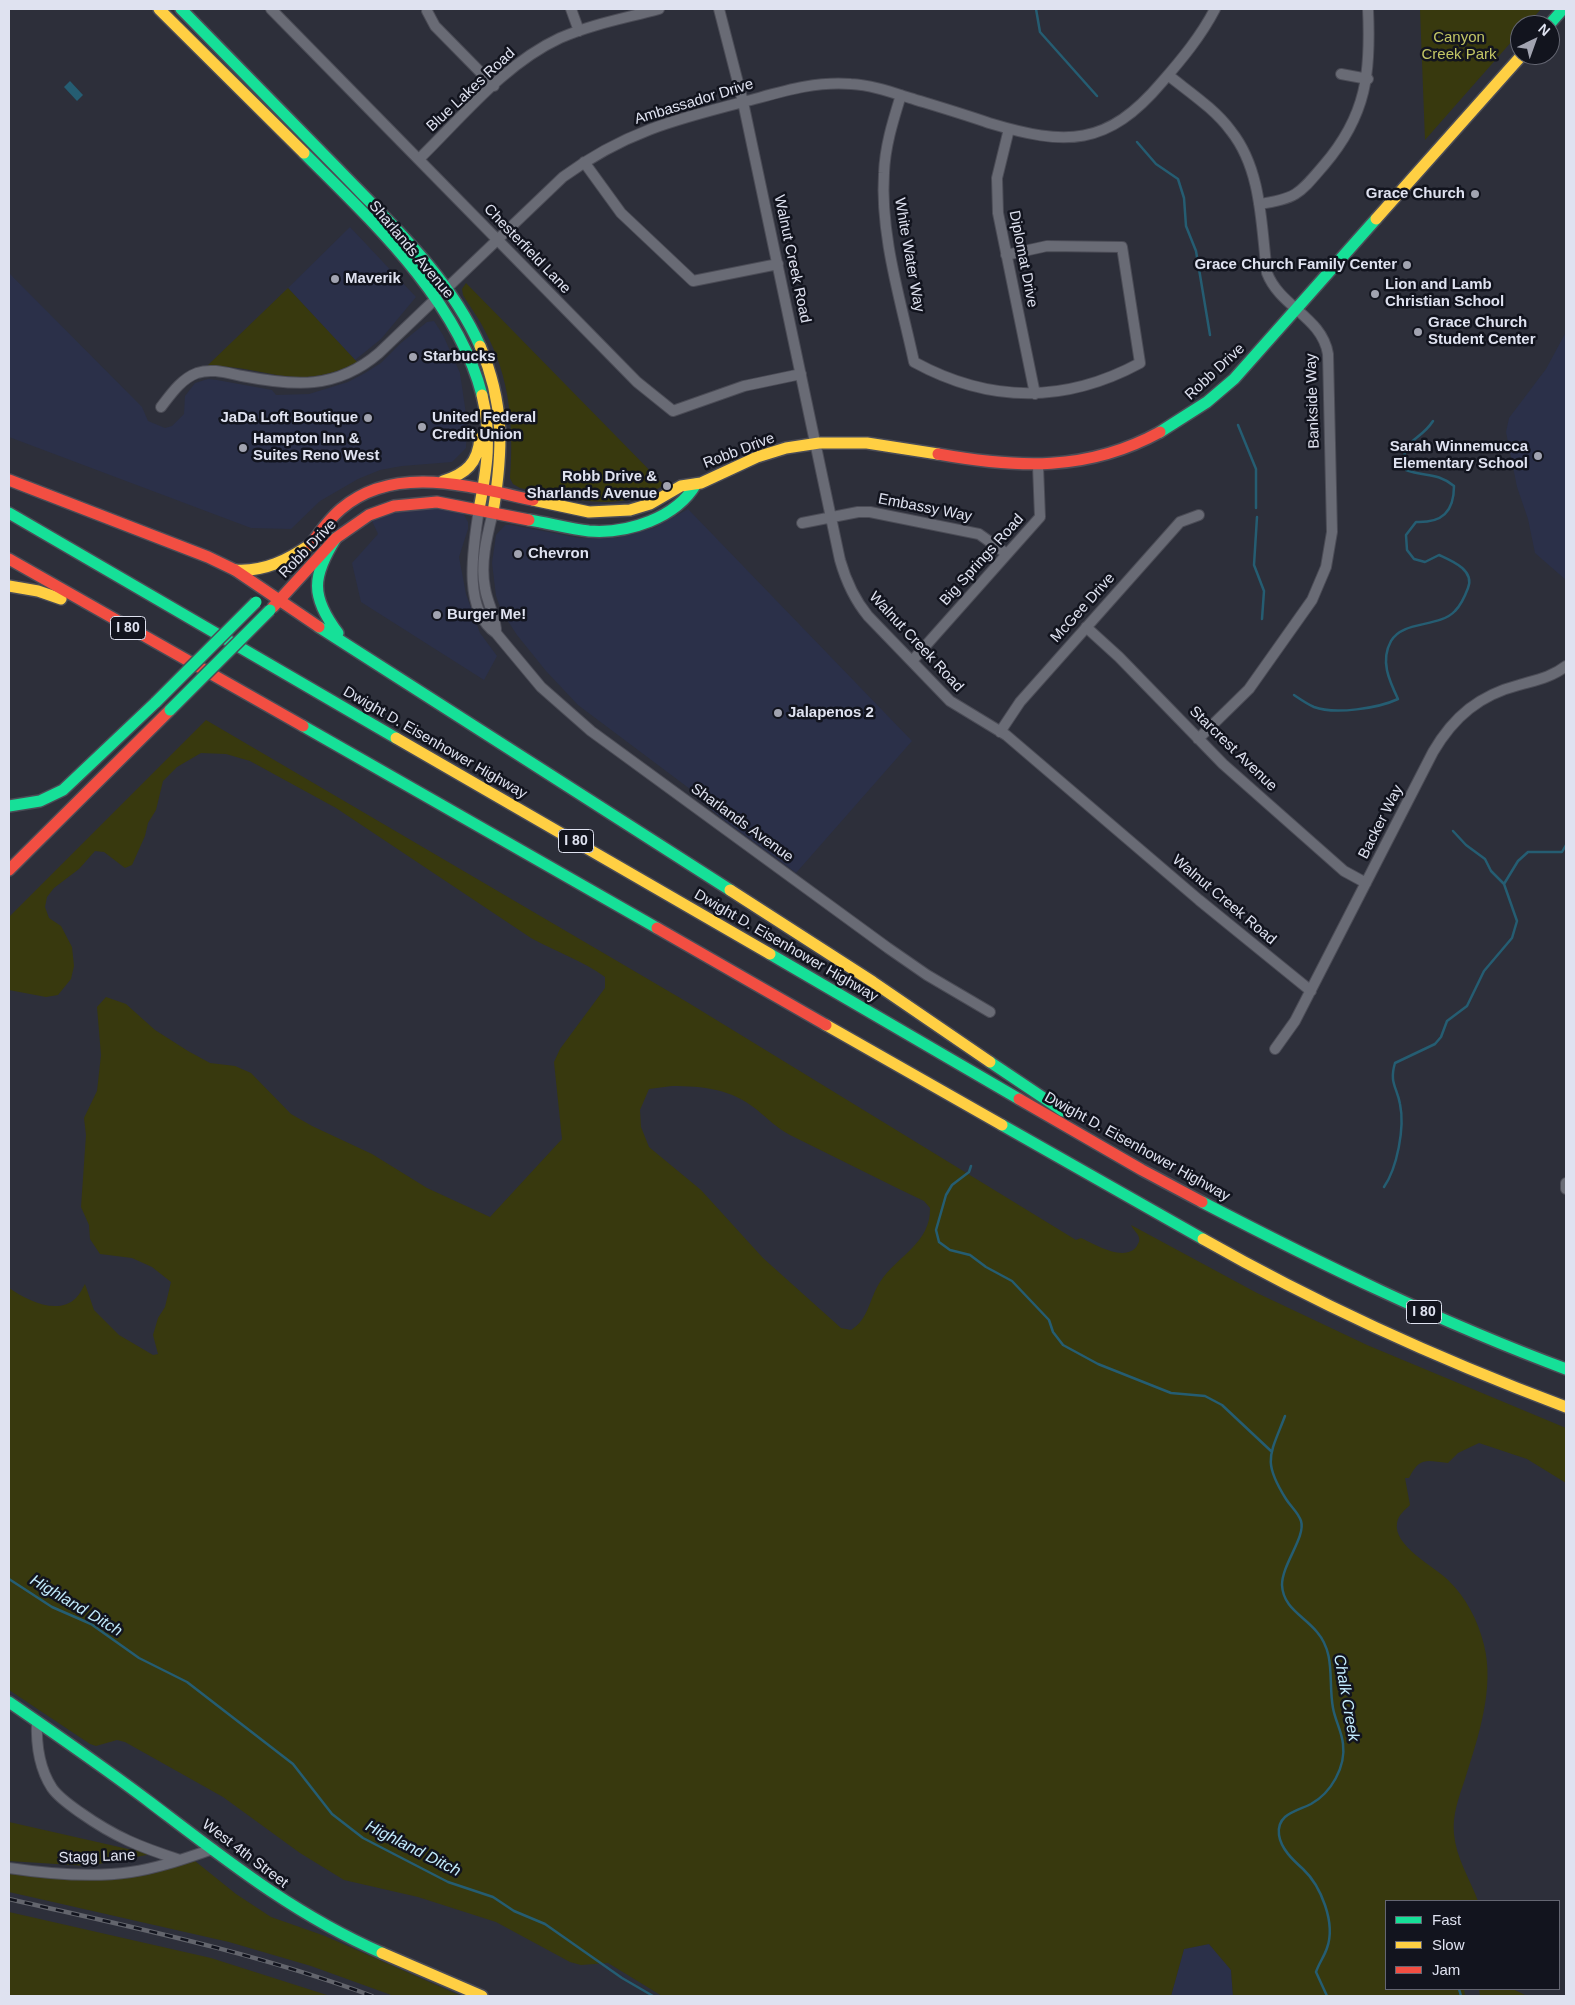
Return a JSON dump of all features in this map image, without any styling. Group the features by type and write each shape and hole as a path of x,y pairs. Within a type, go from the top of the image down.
{"main road":[{"name":"Sharlands Avenue","path":"159,9 330,179 397,251 434,298 461,339 477,378 488,426 488,453 479,509"},
{"name":"Sharlands Avenue","path":"181,9 388,220 419,254 473,329 493,378 501,431 502,450 493,512"},
{"name":"Robb Drive","path":"288,571 336,513 360,495 387,485 417,481 442,482 496,494 602,513 636,509 654,503 681,486 696,484 736,464 763,455 815,443 868,442 894,444 987,463 1038,466 1104,456 1134,446 1172,427 1201,408 1234,379 1513,65"},
{"path":"442,482 464,474 477,460 480,439 477,378"},
{"path":"9,480 208,557 271,588 279,601 873,982 1081,1123 1142,1170"},
{"name":"Robb Drive","path":"9,870 279,601 336,538 369,515 407,503 437,502 589,532 618,530 646,523 667,512 686,499 696,484"},
{"name":"Dwight D. Eisenhower Highway","path":"9,513 1142,1170 1320,1264 1458,1327 1566,1369"},
{"path":"336,538 316,574 316,592 325,618 338,633 360,652"},
{"path":"235,570 249,572 277,566 311,544"},
{"name":"I 80","path":"9,559 1250,1266 1422,1350 1501,1383 1566,1407"},
{"path":"9,586 38,590 56,597 220,689 248,695"},
{"path":"9,806 40,801 63,790 156,702 271,588"},
{"name":"West 4th Street","path":"9,1702 97,1762 268,1891 340,1934 482,1996"}],"street":[{"name":"Chesterfield Lane","path":"271,9 637,382 673,411 744,386 801,374"},
{"path":"571,9 579,31"},
{"name":"Blue Lakes Road","path":"419,160 494,86 521,62 540,49 579,31 659,9"},
{"name":"Walnut Creek Road","path":"720,9 743,102 840,560 850,589 868,616 959,708 1000,732 1311,991"},
{"name":"Ambassador Drive","path":"161,407 185,379 204,371 222,372 291,384 316,383 340,377 370,361 544,194 584,162 642,131 796,88 832,83 871,87 1039,137 1072,138 1103,130 1132,114 1168,75 1199,36 1214,9"},
{"path":"1259,204 1292,197 1303,188 1329,159 1347,135 1356,117 1368,79 1370,51 1368,9"},
{"path":"427,11 435,26 494,86"},
{"path":"1341,74 1368,79"},
{"name":"Bankside Way","path":"1168,75 1231,130 1240,144 1253,171 1259,204 1267,274 1276,290 1318,329 1328,354 1332,532 1326,567 1312,600 1249,689 1198,739"},
{"name":"White Water Way","path":"901,95 886,151 883,196 888,241 914,362 940,375 972,387 1013,394 1035,394"},
{"name":"Diplomat Drive","path":"1009,129 1000,159 996,195 1006,255 1035,394"},
{"path":"584,162 621,213 693,281 778,264"},
{"path":"1006,255 1047,246 1122,247 1140,363 1088,386 1035,394"},
{"name":"Big Springs Road","path":"912,661 1040,517 1038,466"},
{"name":"Sharlands Avenue","path":"479,509 473,555 473,586 482,617 486,625 496,633 541,687 591,731 888,948 927,975 990,1012"},
{"name":"Sharlands Avenue","path":"493,512 483,575 487,598 497,626 496,633"},
{"name":"Embassy Way","path":"802,523 870,512 980,534 1007,554"},
{"name":"McGee Drive","path":"1000,732 1020,702 1180,522 1199,515"},
{"name":"Starcrest Avenue","path":"1086,627 1119,657 1223,764 1344,872 1366,884"},
{"name":"Backer Way","path":"1275,1049 1295,1021 1433,752 1453,723 1471,706 1490,694 1551,676 1566,666"},
{"path":"1566,1183 1566,1189"},
{"path":"37,1721 37,1744 42,1767 52,1788 111,1834 140,1847 180,1860"},
{"name":"Stagg Lane","path":"9,1868 62,1874 114,1874 153,1868 213,1850"}],"shaded area":[{"path":"70,81 83,95 77,101 64,87"},
{"path":"350,227 416,297 381,339 355,360 288,288"},
{"path":"9,273 142,407 148,421 165,428 172,426 184,414 185,396 195,383 208,379 272,390 276,395 309,394 348,382 365,373 381,363 401,343 427,322 434,321 443,335 460,373 467,421 466,448 452,462 402,466 380,470 358,479 320,501 291,529 251,528 9,437"},
{"name":"Sarah Winnemucca Elementary School","path":"1566,332 1566,580 1535,553 1528,519 1517,487 1506,432 1509,418 1546,369"},
{"path":"429,508 463,513 468,522 468,529 459,557 466,594 480,633 497,656 484,680 361,602 352,563 378,534 372,521 394,512"},
{"path":"688,509 912,741 796,873 725,821 691,793 690,789 578,705 546,671 517,635 502,612 496,596 492,563 496,535 505,525 579,538 616,538 654,528"},
{"path":"1209,1944 1231,1970 1233,1996 1171,1996 1184,1949"}],"green space":[{"name":"Canyon Creek Park","path":"1420,9 1541,9 1536,15 1510,15 1510,43 1425,140"},
{"path":"466,283 664,485 647,494 629,500 593,502 520,488 513,484 510,478 510,421 505,384 493,348 463,295 462,289"},
{"path":"288,288 357,362 336,371 316,376 299,377 282,376 247,369 207,366"},
{"path":"206,720 687,1002 1076,1240 1081,1238 1109,1251 1125,1253 1132,1251 1139,1241 1138,1235 1131,1225 1257,1293 1367,1345 1566,1428 1566,1483 1527,1459 1479,1443 1458,1453 1448,1463 1425,1461 1417,1466 1409,1478 1405,1478 1410,1505 1399,1518 1397,1531 1401,1540 1416,1555 1442,1574 1466,1602 1475,1618 1484,1645 1488,1678 1480,1730 1456,1806 1454,1820 1457,1852 1478,1900 1385,1900 1385,1990 1464,1990 1465,1996 1233,1996 1231,1970 1209,1944 1184,1949 1171,1996 662,1996 608,1963 581,1965 570,1962 496,1922 418,1897 344,1880 300,1853 223,1797 125,1742 117,1740 96,1746 90,1744 9,1690 9,1288 33,1301 51,1306 60,1306 76,1298 85,1284 94,1310 119,1335 153,1355 158,1354 153,1335 158,1318 165,1307 171,1282 152,1267 132,1258 100,1254 90,1239 89,1225 81,1207 86,1135 84,1118 97,1091 101,1055 97,1007 106,997 126,1004 155,1030 188,1051 210,1063 235,1066 251,1073 291,1114 372,1154 427,1188 490,1217 562,1139 554,1062 560,1049 605,988 605,977 531,938 336,808 250,761 226,754 201,753 177,767 163,781 156,810 148,823 145,836 132,865 125,868 104,852 95,851 79,869 54,888 47,897 45,907 49,918 61,926 72,947 74,966 71,979 58,995 46,997 9,990 9,917","holes":["672,1086 706,1088 737,1097 790,1135 924,1201 930,1208 929,1220 925,1231 880,1282 862,1320 851,1330 841,1328 763,1258 701,1190 649,1147 641,1127 640,1110 649,1089"]},
{"path":"9,1822 128,1849 157,1853 88,1866 9,1861"},
{"path":"195,1861 236,1894 271,1917 325,1936 461,1996 394,1996 311,1966 229,1942 9,1892 9,1874 61,1879 130,1878 159,1872"},
{"path":"9,1912 211,1958 330,1996 9,1996"},
{"path":"1479,1990 1515,1990 1527,1996 1480,1996"}],"waterway":[{"path":"1036,9 1040,32 1097,96"},
{"path":"1137,142 1156,164 1178,179 1184,198 1186,226 1196,251 1210,335"},
{"path":"1294,695 1314,707 1333,710 1369,708 1398,699 1389,678 1386,663 1386,656 1391,641 1404,630 1448,616 1457,609 1463,600 1469,582 1468,576 1461,567 1439,555 1425,562 1414,559 1407,550 1406,535 1416,522 1425,522 1439,518 1445,514 1452,503 1454,486 1442,479 1406,470 1404,460 1407,447 1433,421"},
{"path":"1238,425 1256,469 1256,508"},
{"path":"1257,517 1254,565 1264,591 1262,619"},
{"path":"1453,831 1466,845 1485,859 1491,871 1504,884"},
{"path":"1384,1187 1393,1169 1401,1136 1400,1104 1393,1080 1395,1063 1435,1044 1441,1037 1447,1021 1467,1006 1484,971 1512,938 1517,921 1504,884 1518,861 1528,852 1562,852 1566,845"},
{"path":"971,1166 969,1172 952,1185 946,1195 936,1230 939,1242 950,1250 970,1255 986,1267 1012,1281 1049,1320 1053,1332 1063,1345 1098,1364 1171,1393 1205,1396 1222,1405 1271,1451"},
{"name":"Chalk Creek","path":"1285,1416 1272,1449 1271,1466 1278,1486 1300,1518 1302,1527 1283,1577 1283,1593 1290,1606 1317,1632 1327,1650 1333,1708 1340,1730 1343,1753 1336,1779 1331,1786 1311,1804 1294,1811 1284,1818 1279,1828 1279,1835 1282,1845 1288,1854 1310,1876 1316,1885 1325,1905 1330,1928 1329,1938 1326,1951 1316,1972 1327,1996"},
{"name":"Highland Ditch","path":"9,1579 52,1607 91,1624 139,1658 187,1682 293,1764 332,1814 363,1838 448,1882 493,1897 514,1911 545,1924 622,1978 653,1996"},
{"name":"Highland Ditch","path":"1459,1990 1461,1996"}],"railway":[{"path":"9,1899 237,1953 328,1980 372,1996"}],"traffic: fast":[{"path":"181,9 398,230 452,296 480,346"},
{"path":"1558,15 1563,9"},
{"path":"304,153 383,234 433,294 470,360 482,395"},
{"path":"1160,432 1207,402 1234,379 1376,219"},
{"path":"529,520 589,531 619,530 664,515 687,496 696,484"},
{"path":"9,513 396,738"},
{"path":"336,538 322,564 318,586 322,608 338,633"},
{"path":"156,702 256,602"},
{"path":"170,710 270,610"},
{"path":"319,627 730,890"},
{"path":"9,806 40,801 63,790 156,702"},
{"path":"303,726 657,928"},
{"path":"770,954 1019,1099"},
{"path":"990,1062 1063,1111"},
{"path":"1002,1125 1203,1239"},
{"path":"1202,1202 1291,1248 1381,1291 1473,1332 1566,1369"},
{"path":"9,1702 116,1777 290,1904 350,1938 382,1953"}],"traffic: slow":[{"path":"159,9 304,153"},
{"path":"1376,219 1513,65"},
{"path":"480,346 494,388 500,428 499,468 493,512"},
{"path":"479,509 488,438 482,395"},
{"path":"443,481 458,475 469,466 477,454 480,438"},
{"path":"533,500 589,512 630,510 650,504 681,486 701,483 757,457 786,448 819,443 867,443 938,454"},
{"path":"235,570 256,569 275,564 311,544"},
{"path":"9,586 38,591 61,599"},
{"path":"396,738 770,954"},
{"path":"730,890 873,982 990,1062"},
{"path":"826,1025 1002,1125"},
{"path":"1203,1239 1291,1286 1381,1330 1427,1351 1566,1407"},
{"path":"382,1953 482,1996"}],"traffic: jam":[{"path":"938,454 996,462 1051,463 1079,460 1106,454 1133,445 1160,432"},
{"path":"9,480 208,557 235,570 319,627"},
{"path":"311,544 341,509 362,495 385,486 434,482 484,489 533,500"},
{"path":"273,607 336,538 369,515 394,506 437,502 529,520"},
{"path":"9,559 303,726"},
{"path":"26,853 170,710"},
{"path":"9,870 26,853"},
{"path":"657,928 826,1025"},
{"path":"1019,1099 1142,1170 1202,1202"}],"place":[{"name":"Grace Church","path":"1475,194"},
{"name":"Grace Church Family Center","path":"1407,265"},
{"name":"Maverik","path":"335,279"},
{"name":"Lion and Lamb Christian School","path":"1375,294"},
{"name":"Grace Church Student Center","path":"1418,332"},
{"name":"Starbucks","path":"413,357"},
{"name":"JaDa Loft Boutique","path":"368,418"},
{"name":"United Federal Credit Union","path":"422,427"},
{"name":"Hampton Inn & Suites Reno West","path":"243,448"},
{"name":"Sarah Winnemucca Elementary School","path":"1538,456"},
{"name":"Robb Drive & Sharlands Avenue","path":"667,486"},
{"name":"Chevron","path":"518,554"},
{"name":"Burger Me!","path":"437,615"},
{"name":"Jalapenos 2","path":"778,713"}]}
